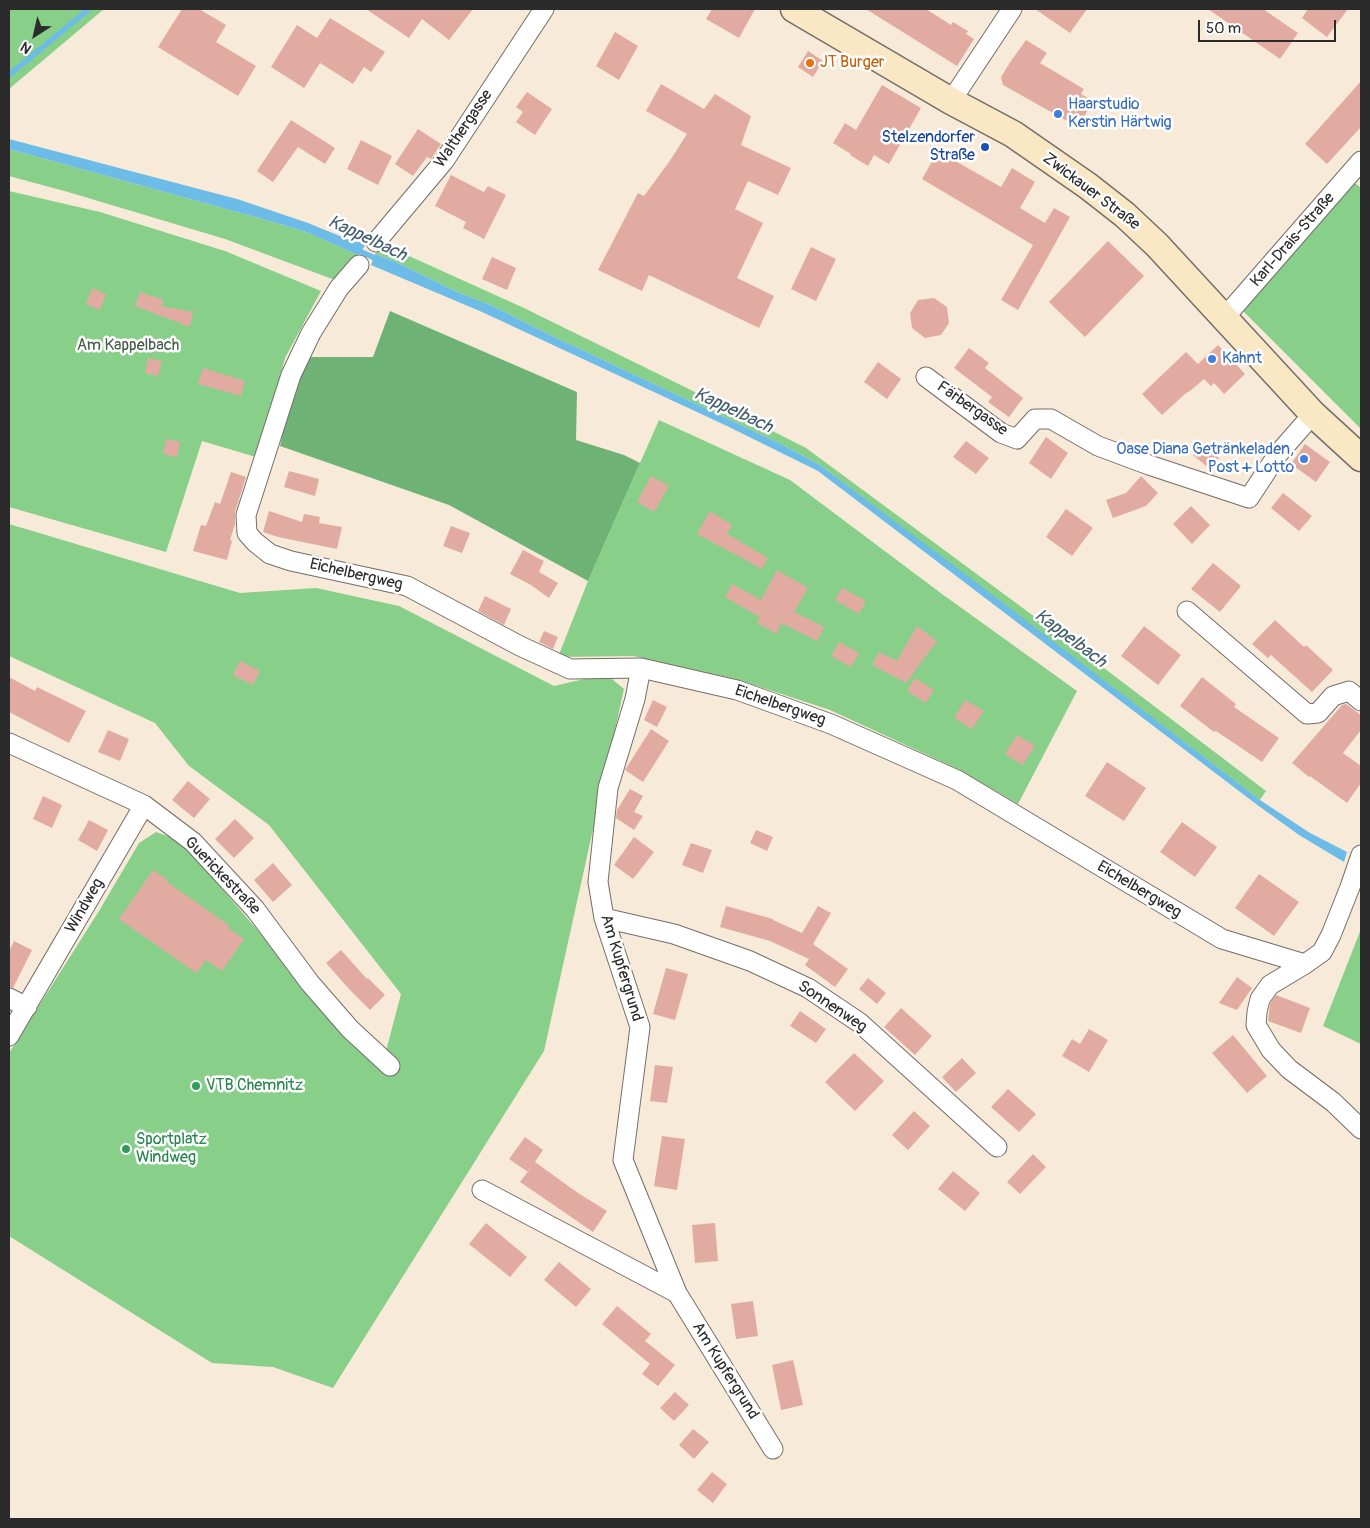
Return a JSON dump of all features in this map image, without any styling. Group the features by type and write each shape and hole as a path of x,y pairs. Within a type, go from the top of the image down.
{"main road":[{"name":"Zwickauer Straße","path":"794,9 951,101 1012,134 1125,214 1157,245 1313,414 1361,458"}],"street":[{"name":"Walthergasse","path":"376,242 444,161 544,9"},
{"path":"951,101 1012,9"},
{"name":"Karl-Drais-Straße","path":"1224,318 1361,161"},
{"name":"Eichelbergweg","path":"359,265 339,288 311,333 291,375 246,515 247,533 270,554 291,561 408,586 520,646 570,669 641,668 746,694 830,724 956,780 1222,939 1305,964"},
{"name":"Färbergasse","path":"926,377 1002,434 1017,439 1035,419 1051,420 1098,446 1249,498 1278,454 1313,414"},
{"path":"1187,611 1307,714 1318,712 1333,696 1349,692 1361,701"},
{"name":"Am Kupfergrund","path":"641,668 635,699 608,788 598,882 604,918 640,1027 622,1160 677,1293 773,1449"},
{"name":"Guerickestraße","path":"9,742 144,805 193,842 255,908 310,984 350,1028 390,1066"},
{"name":"Windweg","path":"9,1036 144,805"},
{"path":"1361,854 1331,935 1322,952 1270,985 1260,999 1256,1012 1256,1025 1270,1050 1288,1069 1333,1102 1361,1129"},
{"name":"Sonnenweg","path":"604,918 674,934 750,961 808,988 860,1023 997,1147"},
{"path":"9,998 27,1007"},
{"path":"482,1190 677,1293"}],"green space":[{"path":"9,9 104,9 9,89"},
{"path":"9,149 306,232 358,255 335,280 225,239 9,176"},
{"path":"1355,183 1361,188 1361,429 1243,311"},
{"name":"Am Kappelbach","path":"9,191 100,212 225,251 321,291 285,358 259,458 202,441 166,552 9,507"},
{"path":"380,249 398,251 524,308 806,448 1100,665 1266,791 1260,800 820,465 781,444 493,306 457,292 396,262 375,254"},
{"path":"390,311 577,392 576,440 624,455 640,463 588,581 449,505 280,446 290,402 310,357 373,357"},
{"path":"659,420 790,480 942,594 1077,691 1018,804 960,770 830,710 736,679 633,656 558,657 588,581"},
{"path":"9,524 240,593 316,588 399,606 554,686 593,677 612,679 624,689 544,1051 333,1388 273,1367 212,1363 9,1236 9,1053 99,911 139,843 156,832 181,841 266,940 326,1016 385,1070 386,1051 401,994 269,825 189,766 155,723 9,656"},
{"path":"1361,929 1361,1044 1323,1026"}],"water":[{"path":"9,139 237,199 308,223 352,241 367,243 358,255 306,232 9,149"},
{"path":"375,254 396,262 457,292 493,306 781,444 820,465 1260,800 1310,833 1347,852 1344,862 1299,835 1256,804 818,471 727,426 482,312 371,265"}],"building":[{"path":"182,9 199,9 226,25 216,42 256,66 238,96 158,47"},
{"path":"366,9 473,9 449,40 422,19 409,38"},
{"path":"712,9 755,9 739,38 706,19"},
{"path":"866,9 926,9 951,25 953,22 968,31 966,34 974,39 957,66"},
{"path":"1035,9 1087,9 1070,33"},
{"path":"1208,9 1263,9 1298,33 1280,59"},
{"path":"1308,9 1348,9 1327,37 1302,18"},
{"path":"330,18 385,52 371,72 364,67 353,84 320,63 304,88 271,67 297,25 317,38"},
{"path":"615,32 638,46 619,80 596,66"},
{"path":"1026,40 1047,53 1040,63 1084,89 1081,94 1093,101 1078,127 1003,85 1001,77"},
{"path":"808,51 823,61 813,77 798,67"},
{"path":"1361,81 1361,127 1327,164 1305,144"},
{"path":"661,84 704,109 715,94 751,116 741,145 791,168 778,195 748,181 735,209 763,223 737,278 774,296 759,328 649,275 642,291 598,270 638,193 644,196 687,134 646,111"},
{"path":"882,85 921,108 889,164 874,155 868,166 833,143 845,123 856,130"},
{"path":"527,92 552,109 535,135 516,122 523,112 516,107"},
{"path":"291,120 335,148 325,164 298,147 273,182 257,171"},
{"path":"418,129 441,144 431,159 427,157 413,176 395,164"},
{"path":"361,140 392,156 378,185 347,169"},
{"path":"938,151 1001,187 1012,168 1035,182 1020,208 1045,223 1054,208 1070,217 1018,310 1001,300 1033,245 922,179"},
{"path":"451,175 484,192 488,186 506,195 484,239 463,228 466,222 435,206"},
{"path":"1108,241 1144,276 1085,337 1049,302"},
{"path":"811,247 836,259 816,301 791,289"},
{"path":"492,257 516,268 507,290 482,279"},
{"path":"92,288 106,294 100,310 86,304"},
{"path":"140,292 164,300 161,306 193,312 190,327 135,306"},
{"path":"934,298 947,307 949,323 941,335 925,338 912,328 910,313 918,300"},
{"path":"1218,345 1245,374 1224,394 1214,383 1211,386 1204,379 1162,415 1142,394 1186,352 1198,364"},
{"path":"969,348 989,363 985,368 1023,398 1009,417 988,402 992,397 954,368"},
{"path":"148,358 162,361 158,376 145,373"},
{"path":"878,362 901,379 887,399 864,382"},
{"path":"203,368 245,381 241,396 198,384"},
{"path":"1046,437 1068,453 1051,479 1029,463"},
{"path":"166,439 180,442 177,457 163,454"},
{"path":"966,441 989,458 976,474 953,457"},
{"path":"1202,444 1219,458 1210,469 1193,455"},
{"path":"1305,444 1330,462 1316,482 1291,464"},
{"path":"289,471 319,479 315,496 284,487"},
{"path":"231,472 246,477 235,512 235,524 227,560 193,551 201,525 206,526 215,502 220,504"},
{"path":"651,476 669,486 654,512 637,502"},
{"path":"1141,476 1158,493 1146,506 1113,518 1106,500 1126,493"},
{"path":"1283,493 1312,516 1299,531 1271,508"},
{"path":"1191,506 1210,525 1192,544 1173,524"},
{"path":"1066,509 1093,528 1072,556 1046,537"},
{"path":"269,511 302,522 304,514 320,517 319,523 342,527 337,549 278,537 263,532"},
{"path":"710,511 732,525 727,534 768,558 762,569 697,534"},
{"path":"451,526 470,533 462,553 443,546"},
{"path":"523,550 544,561 539,572 558,583 549,598 531,585 510,574"},
{"path":"1213,563 1241,586 1220,612 1191,589"},
{"path":"777,570 808,588 794,612 824,627 817,641 781,623 777,634 757,623 760,617 725,597 732,584 761,600"},
{"path":"842,588 866,601 859,614 835,600"},
{"path":"485,596 511,609 504,625 478,611"},
{"path":"1275,620 1304,647 1306,645 1333,670 1312,692 1271,655 1268,658 1252,644"},
{"path":"917,626 937,641 906,683 872,665 879,652 897,661"},
{"path":"1144,626 1181,655 1158,685 1121,656"},
{"path":"544,631 558,637 553,649 539,642"},
{"path":"839,642 859,653 851,667 831,656"},
{"path":"240,661 260,671 253,685 233,675"},
{"path":"9,677 35,691 37,687 86,711 69,743 9,712"},
{"path":"1202,677 1236,704 1234,707 1279,738 1262,762 1216,731 1214,732 1180,706"},
{"path":"915,678 934,690 926,703 907,691"},
{"path":"653,700 667,707 657,727 644,720"},
{"path":"965,700 984,711 972,729 954,718"},
{"path":"1346,704 1361,715 1361,730 1343,753 1361,766 1361,783 1347,803 1292,763 1342,705"},
{"path":"651,729 669,741 643,782 625,770"},
{"path":"108,730 129,739 120,761 98,752"},
{"path":"1017,735 1035,746 1023,765 1005,754"},
{"path":"1107,762 1146,788 1124,821 1085,796"},
{"path":"188,781 210,799 194,818 172,800"},
{"path":"630,789 643,796 634,812 643,816 634,830 616,818 617,810"},
{"path":"43,796 62,805 52,828 33,819"},
{"path":"235,819 254,838 234,858 215,839"},
{"path":"89,820 108,830 97,851 78,840"},
{"path":"1182,822 1217,847 1195,877 1160,852"},
{"path":"756,830 773,837 767,851 750,843"},
{"path":"634,837 654,852 633,879 614,865"},
{"path":"691,843 712,850 703,873 682,865"},
{"path":"273,863 292,885 273,902 254,880"},
{"path":"153,870 230,926 228,928 244,939 222,971 206,960 196,973 119,919"},
{"path":"1259,874 1299,902 1274,936 1235,908"},
{"path":"726,906 773,919 802,933 818,906 831,913 813,944 848,969 835,987 805,965 809,959 770,941 720,927"},
{"path":"14,941 32,950 13,988 9,987 9,951"},
{"path":"341,950 367,979 385,995 370,1010 326,963"},
{"path":"666,968 688,974 675,1020 653,1014"},
{"path":"1237,977 1252,988 1237,1010 1219,1003"},
{"path":"868,978 886,993 877,1004 859,989"},
{"path":"1276,995 1310,1008 1301,1033 1268,1021 1270,1004"},
{"path":"901,1008 932,1036 915,1055 884,1027"},
{"path":"800,1011 826,1029 816,1043 790,1026"},
{"path":"1089,1029 1108,1040 1089,1072 1062,1056 1072,1039 1080,1044"},
{"path":"1233,1035 1267,1076 1247,1093 1212,1053"},
{"path":"854,1053 884,1081 855,1111 825,1082"},
{"path":"962,1058 976,1073 956,1092 942,1077"},
{"path":"655,1065 673,1067 667,1103 650,1101"},
{"path":"1008,1089 1036,1114 1019,1132 991,1107"},
{"path":"914,1111 930,1126 908,1150 892,1135"},
{"path":"662,1136 685,1139 677,1190 654,1186"},
{"path":"525,1137 543,1150 528,1172 509,1159"},
{"path":"1033,1154 1046,1167 1020,1194 1007,1182"},
{"path":"535,1162 607,1211 593,1232 520,1182"},
{"path":"953,1171 980,1193 965,1211 938,1189"},
{"path":"486,1223 527,1257 510,1277 469,1244"},
{"path":"715,1223 718,1261 695,1263 692,1225"},
{"path":"559,1262 591,1289 576,1307 544,1280"},
{"path":"753,1301 758,1336 736,1339 731,1304"},
{"path":"617,1306 651,1334 645,1341 675,1365 658,1386 642,1374 650,1364 602,1324"},
{"path":"793,1360 803,1405 781,1410 772,1365"},
{"path":"675,1392 689,1405 674,1421 660,1408"},
{"path":"693,1429 709,1442 694,1459 679,1445"},
{"path":"712,1472 727,1484 713,1503 697,1490"}],"waterway":[{"path":"9,75 89,9"},
{"name":"Kappelbach","path":"353,248 379,260"}],"place":[{"name":"JT Burger","path":"810,63"},
{"name":"Haarstudio Kerstin Härtwig","path":"1058,114"},
{"name":"Stelzendorfer Straße","path":"985,147"},
{"name":"Kahnt","path":"1212,359"},
{"name":"Oase Diana Getränkeladen, Post + Lotto","path":"1304,459"},
{"name":"VTB Chemnitz","path":"196,1086"},
{"name":"Sportplatz Windweg","path":"126,1149"}]}
